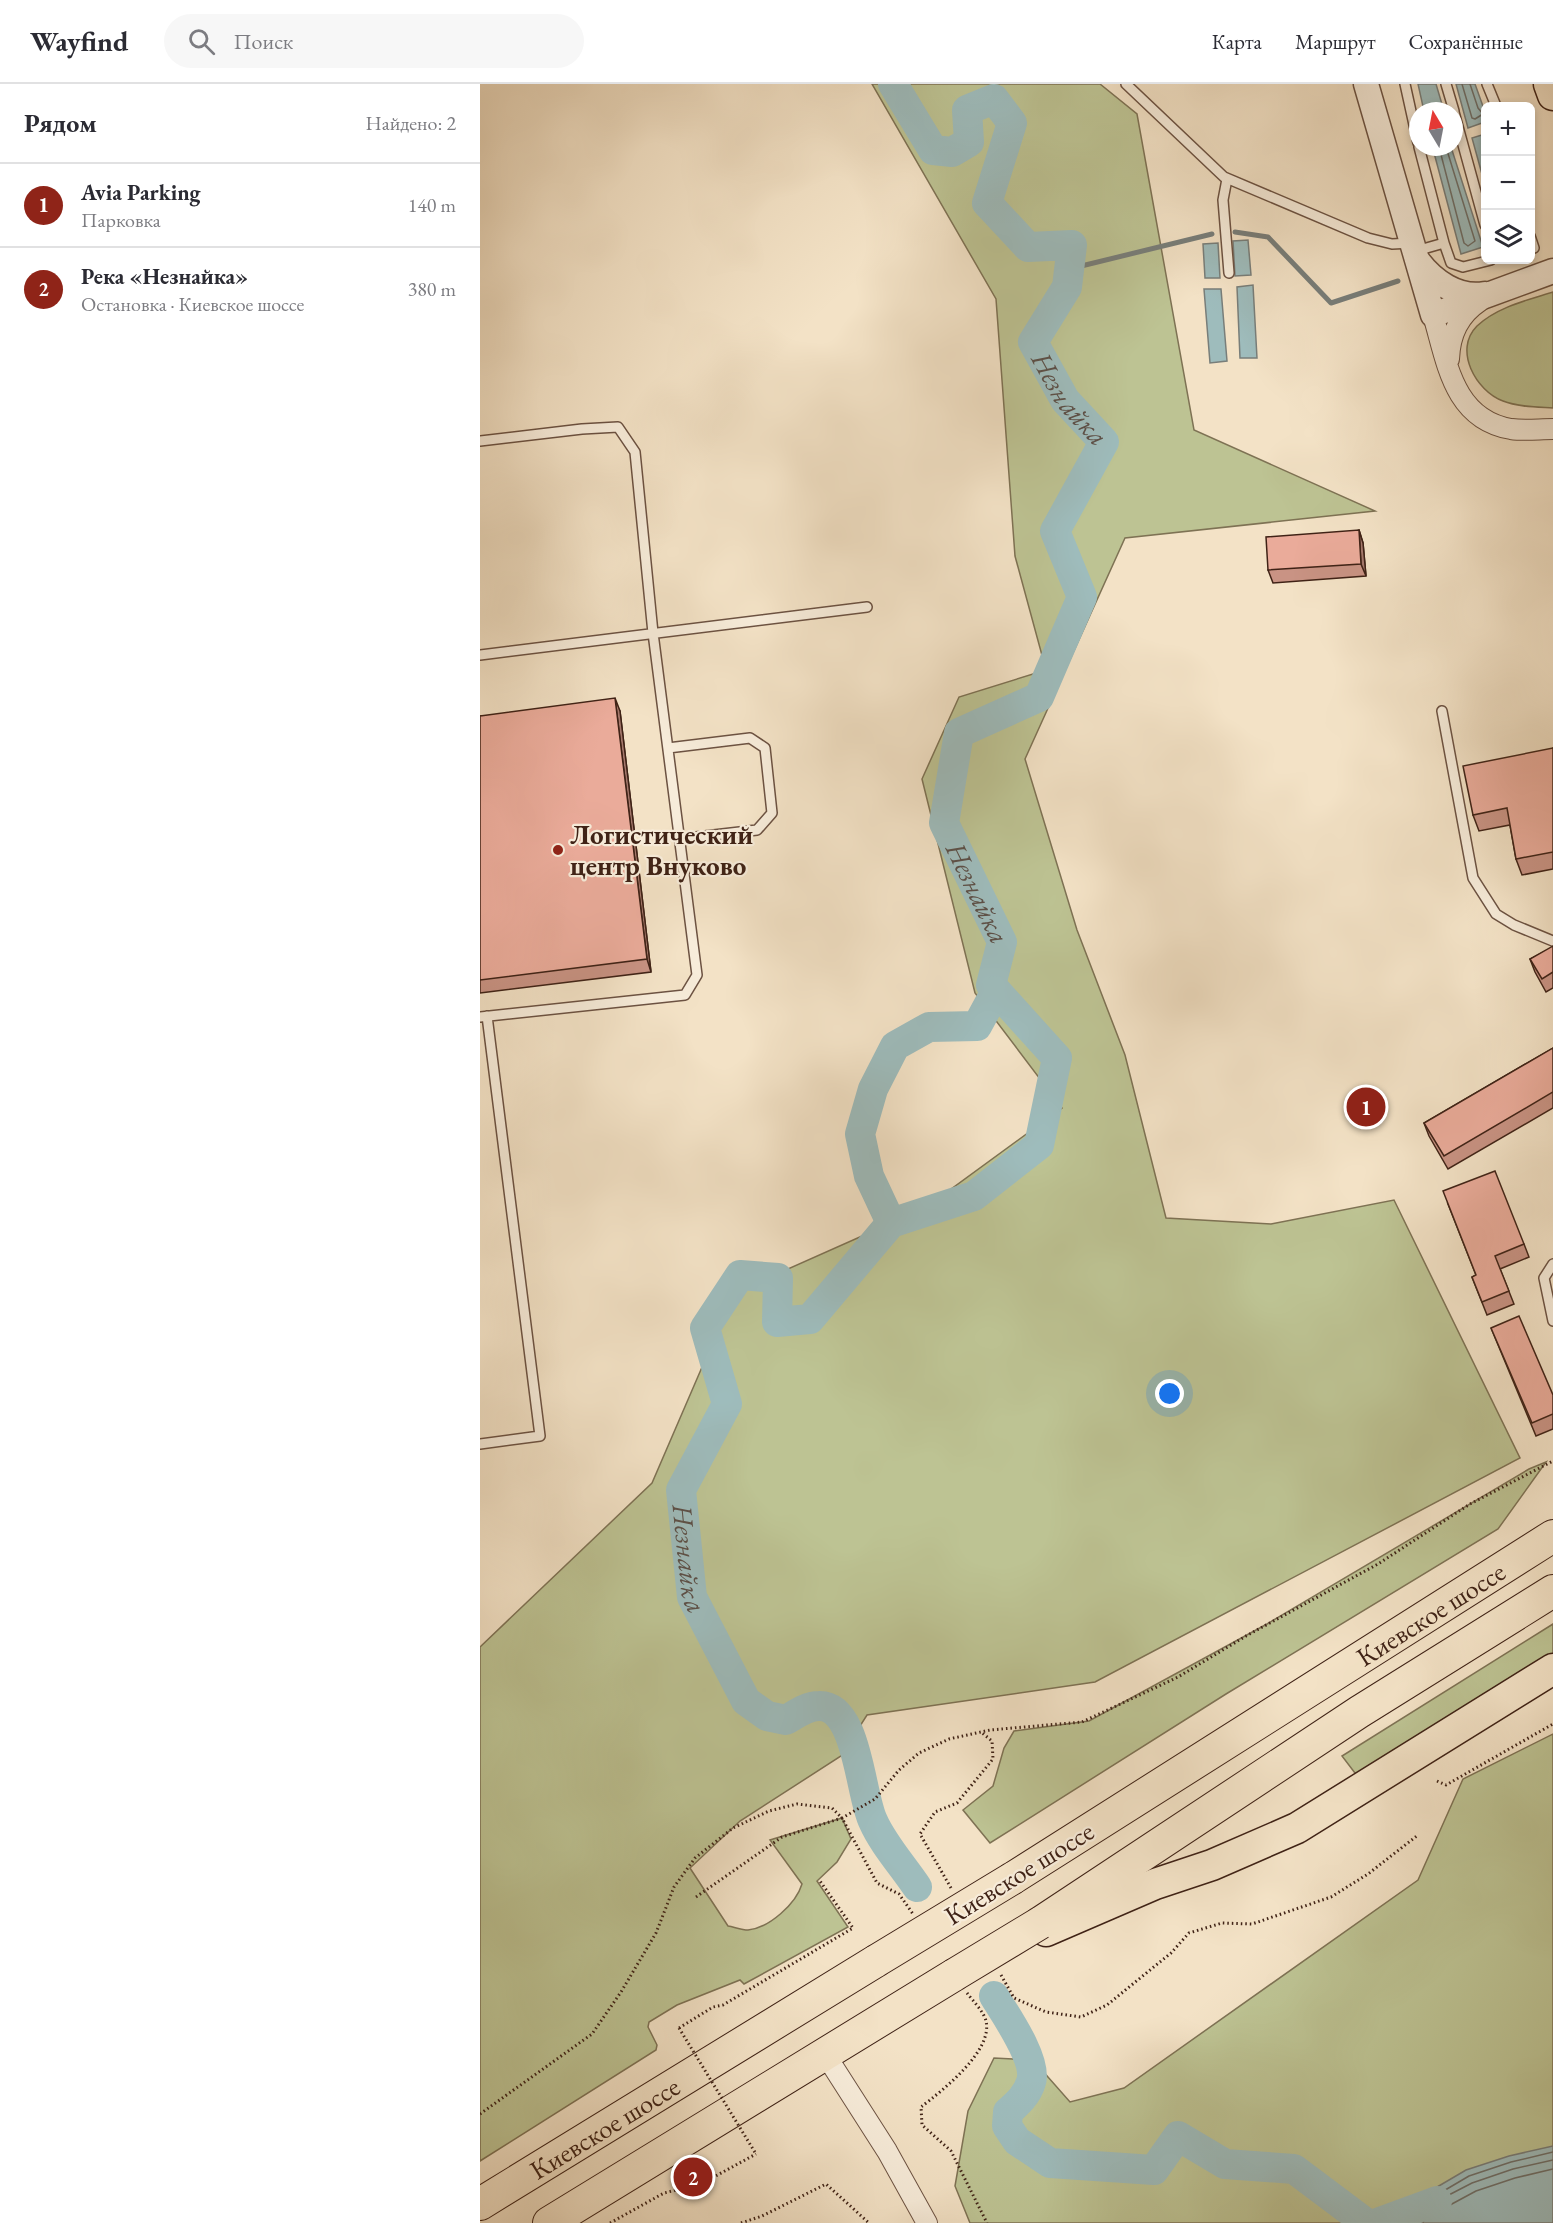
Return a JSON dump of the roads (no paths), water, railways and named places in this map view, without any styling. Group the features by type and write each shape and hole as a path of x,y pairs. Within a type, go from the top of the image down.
{"highway":[{"name":"Киевское шоссе","path":"480,2204 1013,1878 1553,1536"},
{"name":"Киевское шоссе","path":"549,2223 906,2004 1043,1927 1359,1712 1553,1591"}],"main road":[{"path":"1549,84 1553,95"},
{"path":"1043,1927 1212,1865 1298,1828 1553,1669"}],"street":[{"path":"1366,84 1458,395 1481,417 1512,429 1553,429"},
{"path":"1414,251 1439,283 1473,296 1493,293"},
{"path":"1433,315 1553,271"},
{"path":"1449,368 1450,342 1458,323 1469,309 1493,293"},
{"path":"825,2054 887,2151 927,2223"}],"lane":[{"path":"1126,84 1204,160 1227,179 1368,238 1414,251 1444,243"},
{"path":"1405,84 1409,102"},
{"path":"1446,84 1451,102"},
{"path":"1487,84 1494,102"},
{"path":"1463,144 1481,210"},
{"path":"1422,156 1451,263 1463,267 1481,262"},
{"path":"1227,179 1223,200 1229,273"},
{"path":"480,441 618,427 635,452 653,633 697,975 685,995 483,1017 540,1436 480,1443"},
{"path":"480,655 867,607"},
{"path":"1442,711 1473,878 1496,914 1514,925 1553,941"},
{"path":"668,748 750,738 765,748 772,813 757,830 679,839"},
{"path":"1553,1264 1544,1278 1553,1321"}],"water":[{"path":"1418,84 1436,84 1441,102 1422,102"},
{"path":"1456,84 1475,84 1481,102 1481,123 1468,128 1463,102 1461,102"},
{"path":"1481,135 1481,171 1472,138"},
{"path":"1435,156 1454,156 1481,241 1481,248 1461,254"},
{"path":"1248,240 1251,275 1235,276 1233,241"},
{"path":"1218,243 1220,278 1205,278 1203,244"},
{"path":"1253,285 1257,358 1240,358 1237,287"},
{"path":"1204,289 1221,289 1227,361 1210,363"},
{"path":"1553,2146 1553,2223 1401,2223 1393,2208 1432,2190 1466,2170 1509,2156"}],"waterway":[{"name":"Незнайка","path":"893,84 933,150 952,152 969,142 967,110 994,99 1012,123 987,203 1028,247 1072,245 1067,287 1033,342 1065,400 1104,442 1055,531 1082,597 1039,697 959,733 944,823 1002,942 991,985 1057,1058 1039,1145 974,1196 891,1223 810,1319 777,1322 778,1278 740,1275 705,1328 727,1404 681,1490 692,1597 746,1701 767,1716 786,1720 815,1706 832,1710 842,1720 856,1753 869,1809 877,1830 917,1887"},
{"path":"1235,232 1268,237 1331,303 1398,281"},
{"path":"1069,269 1212,234"},
{"path":"891,1223 869,1176 860,1134 873,1089 895,1046 929,1027 977,1026 996,991"},
{"name":"Незнайка","path":"994,1996 1025,2050 1032,2073 1027,2091 1008,2112 1007,2126 1017,2141 1050,2163 1154,2170 1178,2136 1225,2164 1294,2169 1366,2223"},
{"name":"Незнайка","path":"1377,2223 1437,2201"}],"place":[{"name":"Логистический центр Внуково","path":"558,850"},
{"name":"Avia Parking","path":"1366,1107"},
{"name":"Река «Незнайка»","path":"693,2177"}]}
